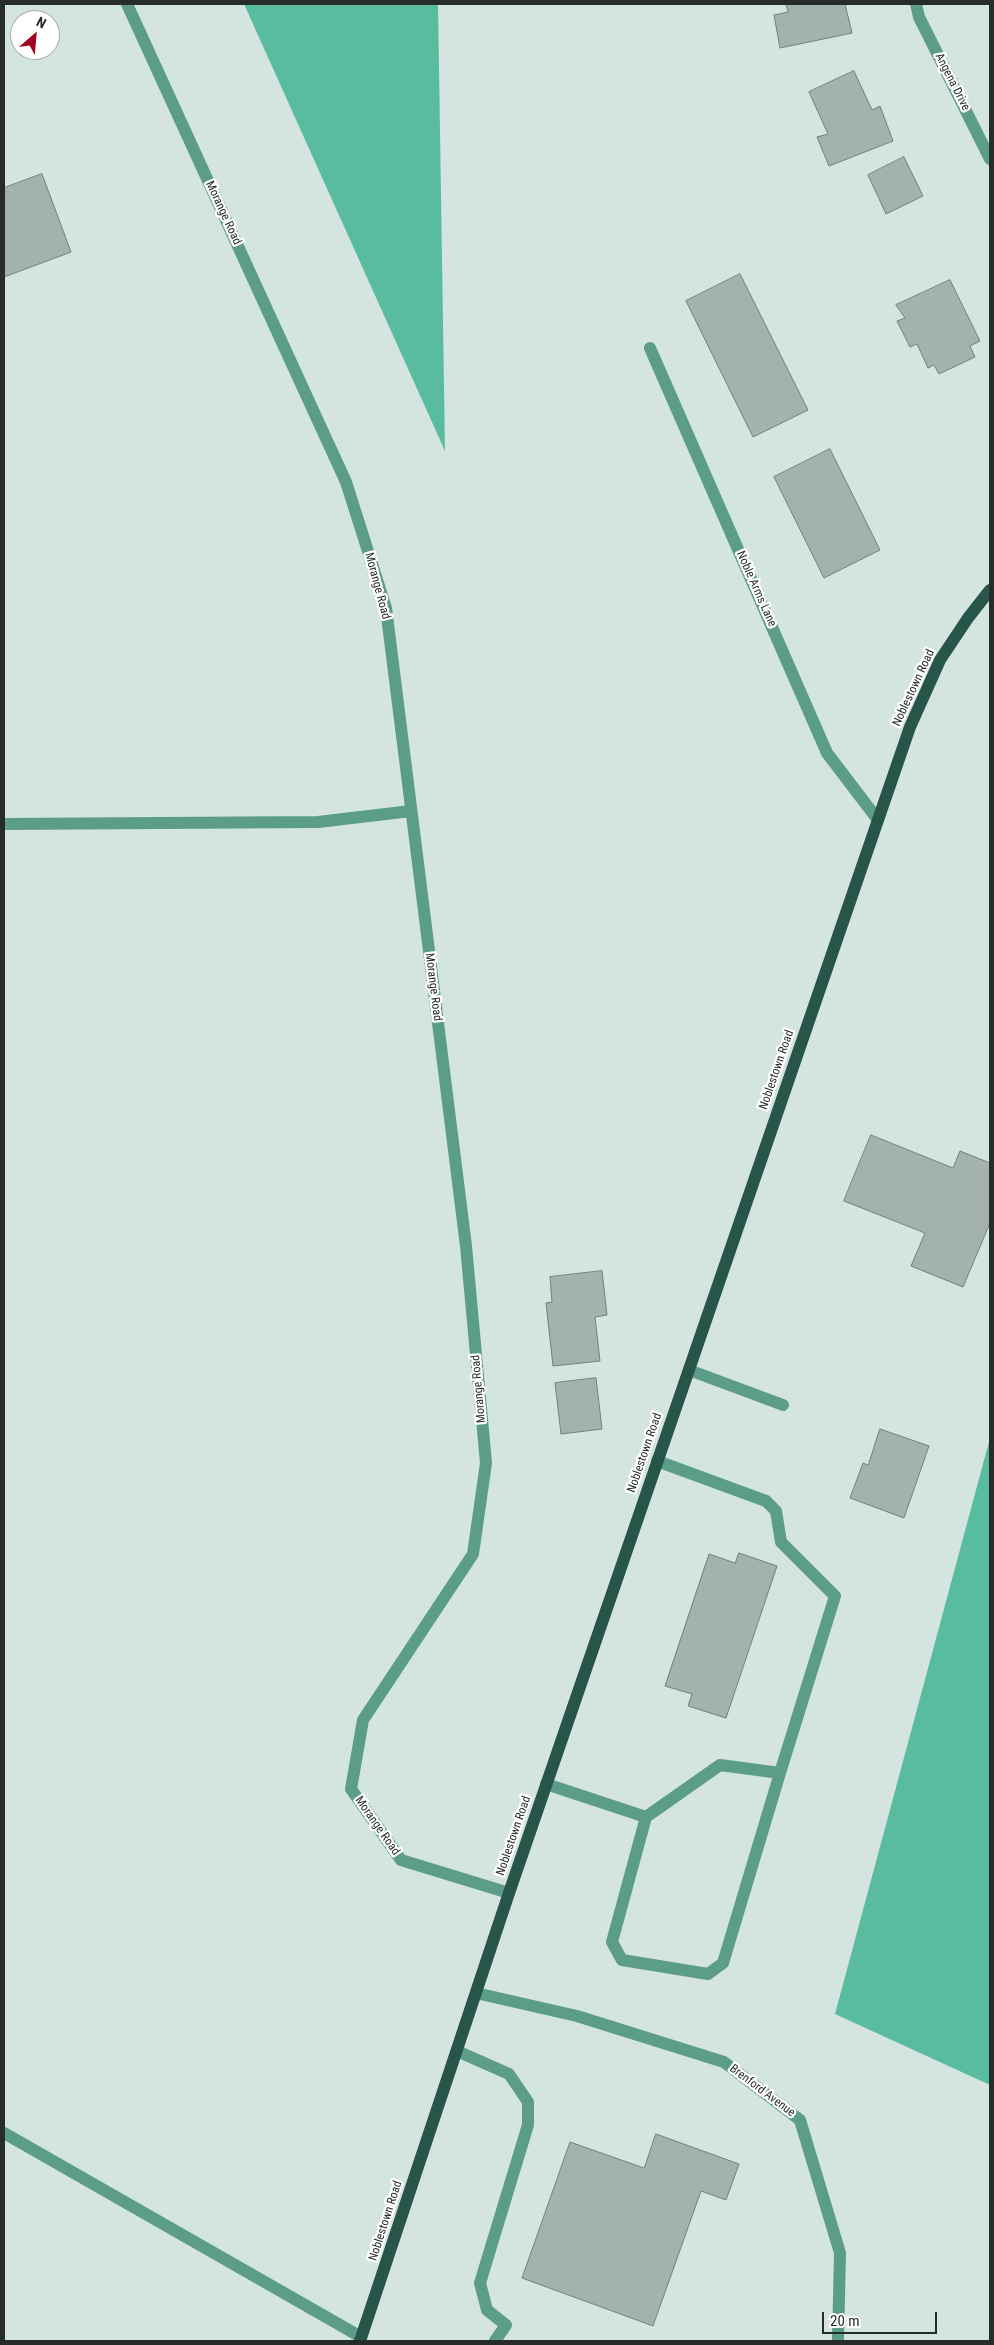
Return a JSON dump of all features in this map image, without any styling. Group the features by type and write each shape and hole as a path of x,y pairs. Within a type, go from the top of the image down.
{"main road":[{"name":"Noblestown Road","path":"361,2339 546,1784 910,726 940,660 968,618 990,590"}],"street":[{"name":"Morange Road","path":"127,4 346,482 386,608 466,1246 486,1463 473,1554 363,1720 351,1789 401,1860 509,1893"},
{"name":"Angena Drive","path":"916,4 919,17 990,160"},
{"name":"Noble Arms Lane","path":"650,348 827,752 878,820"},
{"path":"4,824 318,822 411,811"},
{"path":"689,1370 783,1405"},
{"path":"658,1461 766,1501 776,1510 781,1542 834,1596 723,1963 708,1974 622,1960 612,1942 646,1817 720,1765 780,1773"},
{"path":"546,1784 646,1817"},
{"name":"Brenford Avenue","path":"476,1993 577,2016 724,2062 800,2120 840,2252 838,2341"},
{"path":"457,2051 509,2074 528,2102 528,2125 480,2283 487,2310 506,2325 495,2341"},
{"path":"4,2133 361,2339"}],"green space":[{"path":"244,4 438,4 445,451"},
{"path":"990,1438 990,2085 835,2014"}],"building":[{"path":"786,4 845,4 852,33 780,48 774,15 788,12"},
{"path":"854,71 872,110 880,106 893,141 829,166 817,137 828,134 809,92"},
{"path":"904,157 923,196 886,214 868,175"},
{"path":"42,174 71,252 4,277 4,188"},
{"path":"740,274 808,410 753,437 686,301"},
{"path":"950,280 980,341 970,346 975,357 939,374 934,365 928,368 917,344 910,347 897,321 905,318 896,305"},
{"path":"830,449 880,550 824,578 774,477"},
{"path":"871,1135 953,1168 960,1151 990,1163 990,1223 963,1287 911,1266 925,1233 844,1201"},
{"path":"602,1271 607,1315 595,1317 600,1361 553,1366 546,1303 552,1302 550,1277"},
{"path":"596,1378 602,1429 561,1434 555,1383"},
{"path":"880,1429 929,1446 904,1518 850,1498 863,1463 868,1465"},
{"path":"739,1553 777,1566 726,1718 688,1706 692,1694 665,1686 709,1554 735,1563"},
{"path":"656,2134 739,2164 726,2200 701,2191 653,2326 522,2278 570,2142 644,2168"}]}
